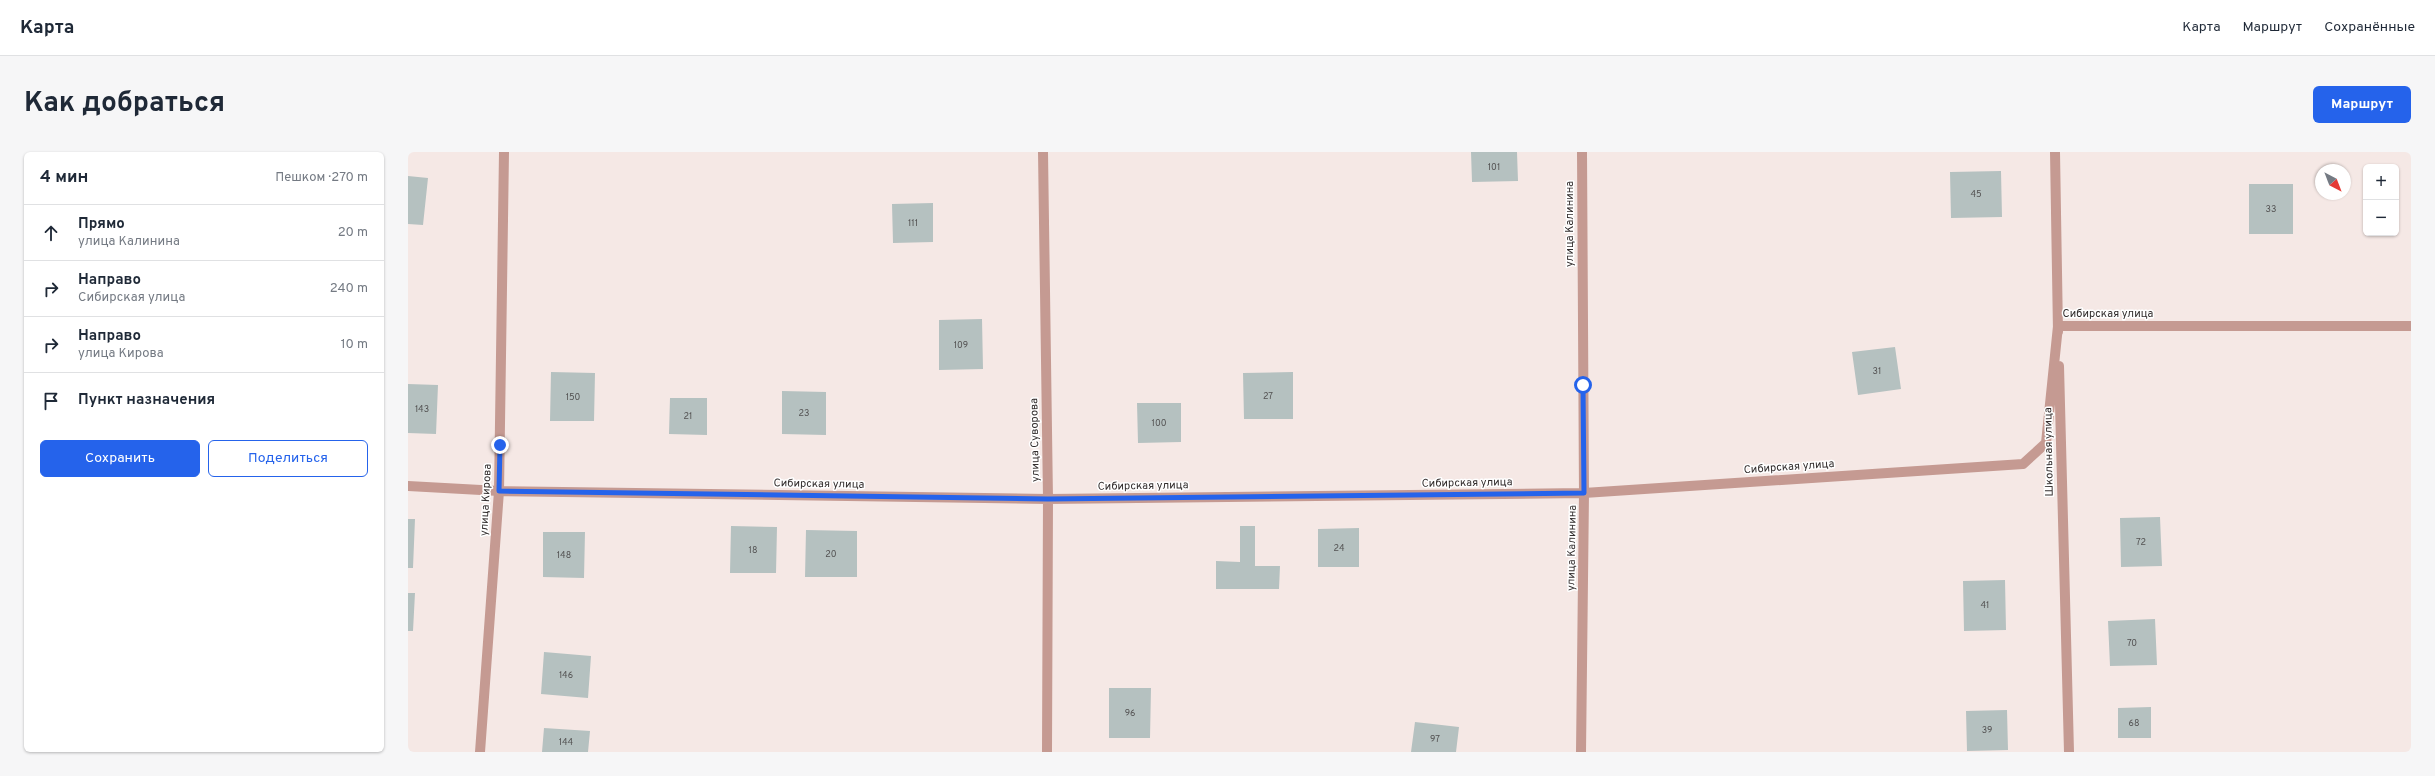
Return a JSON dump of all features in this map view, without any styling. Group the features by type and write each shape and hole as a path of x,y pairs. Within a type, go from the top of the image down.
{"street":[{"name":"улица Кирова","path":"480,752 499,491 504,152"},
{"name":"улица Суворова","path":"1043,152 1048,499 1047,752"},
{"name":"улица Калинина","path":"1581,752 1584,493 1582,152"},
{"name":"Школьная улица","path":"2055,152 2069,752"},
{"name":"Сибирская улица","path":"408,486 499,491 1048,499 1584,493 2023,464 2046,443 2058,326 2411,326"}],"building":[{"path":"1471,152 1517,152 1518,181 1472,182"},
{"path":"2001,171 2002,217 1951,218 1950,172"},
{"path":"408,176 428,178 423,225 408,224"},
{"path":"2249,184 2293,184 2293,234 2249,234"},
{"path":"933,203 933,242 893,243 892,204"},
{"path":"982,319 983,369 939,370 939,320"},
{"path":"1895,347 1901,389 1858,395 1852,352"},
{"path":"551,372 595,373 594,421 550,421"},
{"path":"1293,372 1293,419 1244,419 1243,373"},
{"path":"408,384 438,385 436,434 408,433"},
{"path":"782,391 826,392 826,435 782,434"},
{"path":"670,398 707,398 707,435 669,434"},
{"path":"1137,403 1181,403 1181,442 1138,443"},
{"path":"2160,517 2162,566 2121,567 2120,518"},
{"path":"408,519 415,519 413,568 408,568"},
{"path":"731,526 777,527 776,573 730,573"},
{"path":"1240,526 1255,526 1255,566 1280,566 1279,589 1216,589 1216,561 1240,562"},
{"path":"1359,528 1359,567 1318,567 1318,529"},
{"path":"806,530 857,531 857,577 805,577"},
{"path":"543,532 585,532 584,578 543,577"},
{"path":"2005,580 2006,630 1964,631 1963,581"},
{"path":"408,593 415,593 413,631 408,631"},
{"path":"2155,619 2157,665 2110,666 2108,621"},
{"path":"544,652 591,656 588,698 541,694"},
{"path":"1109,688 1151,688 1150,738 1109,738"},
{"path":"2151,707 2151,738 2118,738 2118,708"},
{"path":"2007,710 2008,750 1967,751 1966,711"},
{"path":"1415,722 1459,727 1456,752 1411,752"},
{"path":"544,728 590,731 588,752 542,752"}],"route":[{"path":"500,445 499,491 1048,499 1584,493 1583,385"}]}
